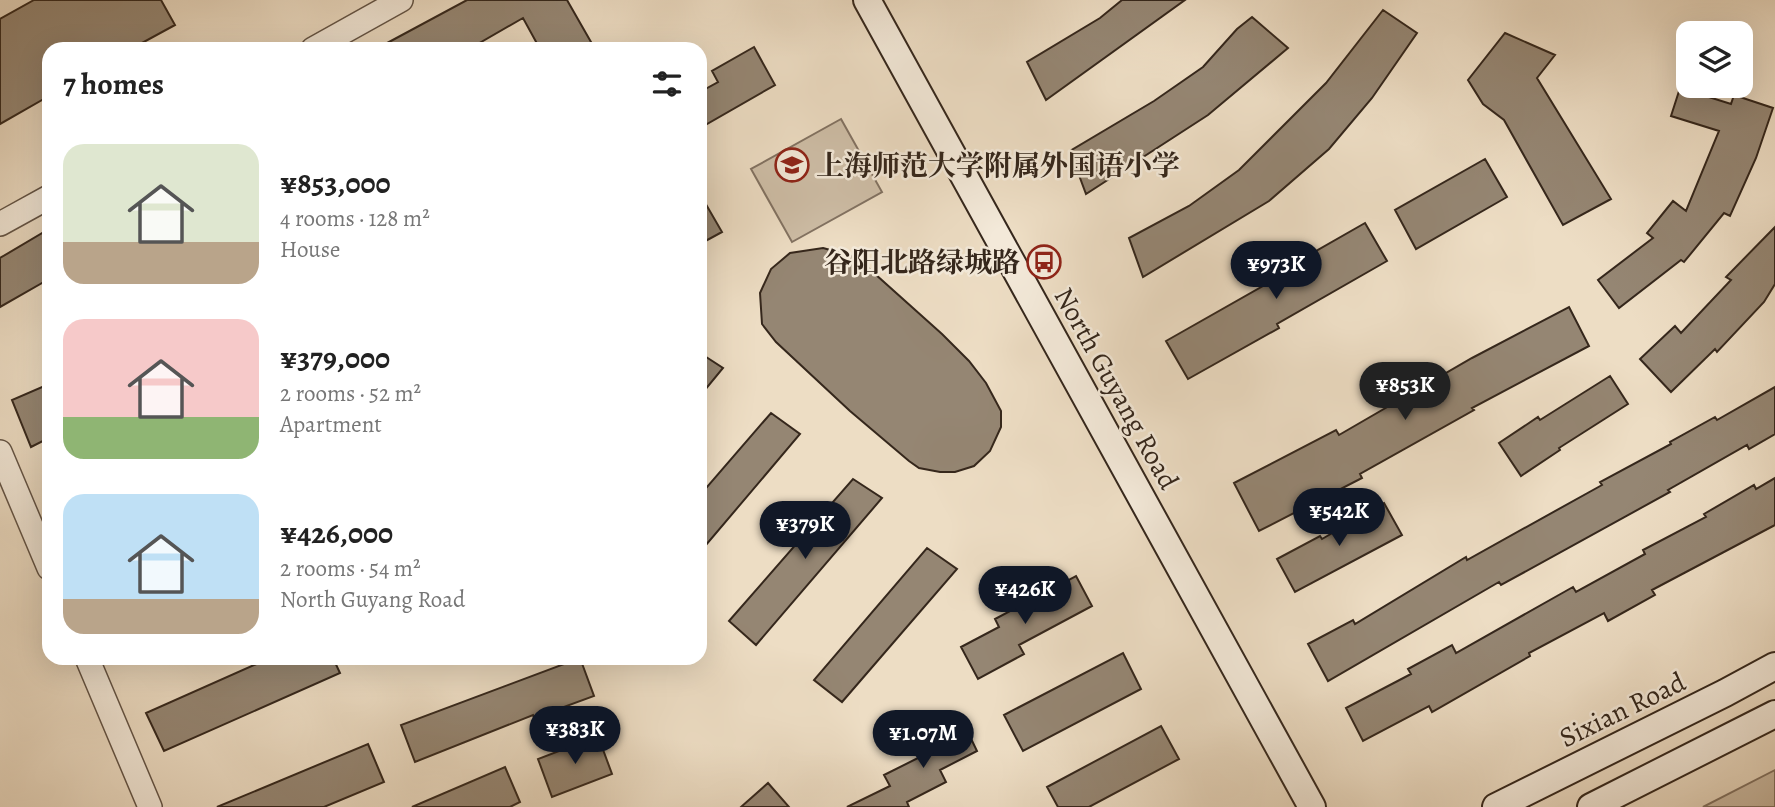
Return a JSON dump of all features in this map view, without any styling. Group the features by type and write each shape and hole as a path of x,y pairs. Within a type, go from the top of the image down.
{"main road":[{"name":"North Guyang Road","path":"867,0 1312,807"},
{"name":"Sixian Road","path":"1496,807 1775,666"},
{"path":"1591,807 1775,714"}],"street":[{"path":"326,42 401,0"},
{"path":"0,224 42,201"},
{"path":"0,452 42,551"},
{"path":"90,665 150,807"}],"shaded area":[{"path":"841,119 882,192 792,242 751,169"},
{"path":"1775,770 1775,807 1703,807"}],"building":[{"path":"34,0 161,0 175,25 144,42 42,42 42,100 0,124 0,19"},
{"path":"467,0 567,0 591,42 536,42 523,18 481,42 389,42"},
{"path":"1122,0 1185,0 1046,100 1027,62 1100,18"},
{"path":"1383,10 1417,33 1372,98 1329,149 1269,201 1143,277 1129,238 1189,206 1239,170 1326,83"},
{"path":"1252,17 1288,48 1208,115 1086,194 1070,151 1154,101 1203,67 1237,29"},
{"path":"1505,33 1555,55 1537,78 1611,199 1563,225 1504,120 1483,104 1468,80"},
{"path":"754,47 775,85 707,124 707,88 718,82 712,71"},
{"path":"1677,98 1712,98 1731,104 1733,98 1743,98 1773,108 1756,158 1730,216 1724,213 1684,262 1681,260 1619,308 1598,280 1653,238 1647,233 1673,201 1686,211 1719,131 1671,116"},
{"path":"1485,159 1507,197 1416,249 1395,210"},
{"path":"707,206 722,232 707,240"},
{"path":"1365,223 1387,261 1277,324 1279,328 1188,379 1166,341 1277,278 1274,275"},
{"path":"1775,227 1775,284 1764,302 1717,352 1715,349 1671,392 1640,359 1675,326 1681,333 1731,280 1726,277"},
{"path":"42,233 42,283 0,307 0,258"},
{"path":"823,248 856,257 942,334 986,383 1001,411 1001,427 990,451 974,466 955,472 919,468 850,411 776,342 762,324 760,293 771,269 790,253"},
{"path":"1569,307 1589,346 1472,408 1474,410 1360,474 1362,478 1259,531 1234,483 1336,430 1339,435 1472,358"},
{"path":"707,358 723,368 707,387"},
{"path":"1610,376 1628,404 1521,476 1499,443 1538,417 1540,420"},
{"path":"42,387 42,442 31,447 12,400"},
{"path":"1775,387 1775,434 1749,449 1747,445 1668,490 1670,492 1501,585 1499,582 1328,681 1308,644 1353,620 1355,624 1466,557 1467,560 1602,485 1600,482 1671,444 1670,442 1715,417 1717,420"},
{"path":"771,413 800,434 707,544 707,487"},
{"path":"1775,478 1775,525 1652,590 1655,595 1608,621 1604,613 1529,653 1530,656 1432,712 1429,706 1363,741 1346,708 1411,674 1408,669 1452,645 1456,653 1573,587 1576,592 1645,554 1643,550 1706,517 1704,514 1754,485 1756,489"},
{"path":"853,479 882,498 756,645 729,621"},
{"path":"1384,503 1402,535 1295,592 1277,559 1320,536 1322,539"},
{"path":"927,548 957,569 842,702 814,680"},
{"path":"1076,576 1092,606 1019,645 1024,654 978,679 961,647 999,627 995,619"},
{"path":"1123,653 1141,689 1023,751 1004,715"},
{"path":"254,665 336,665 340,673 164,751 146,713"},
{"path":"561,665 583,665 594,696 534,718 533,715 415,762 401,725"},
{"path":"963,722 977,751 940,770 946,782 907,802 909,807 847,807 890,786 884,775 928,753 922,743"},
{"path":"1161,726 1179,759 1089,807 1058,807 1047,787"},
{"path":"598,736 612,774 552,797 538,759"},
{"path":"368,744 384,782 324,807 217,807"},
{"path":"505,767 520,802 510,807 412,807"},
{"path":"768,783 789,807 741,807"}],"place":[{"name":"上海师范大学附属外国语小学","path":"792,165"},
{"name":"谷阳北路绿城路","path":"1044,262"}]}
